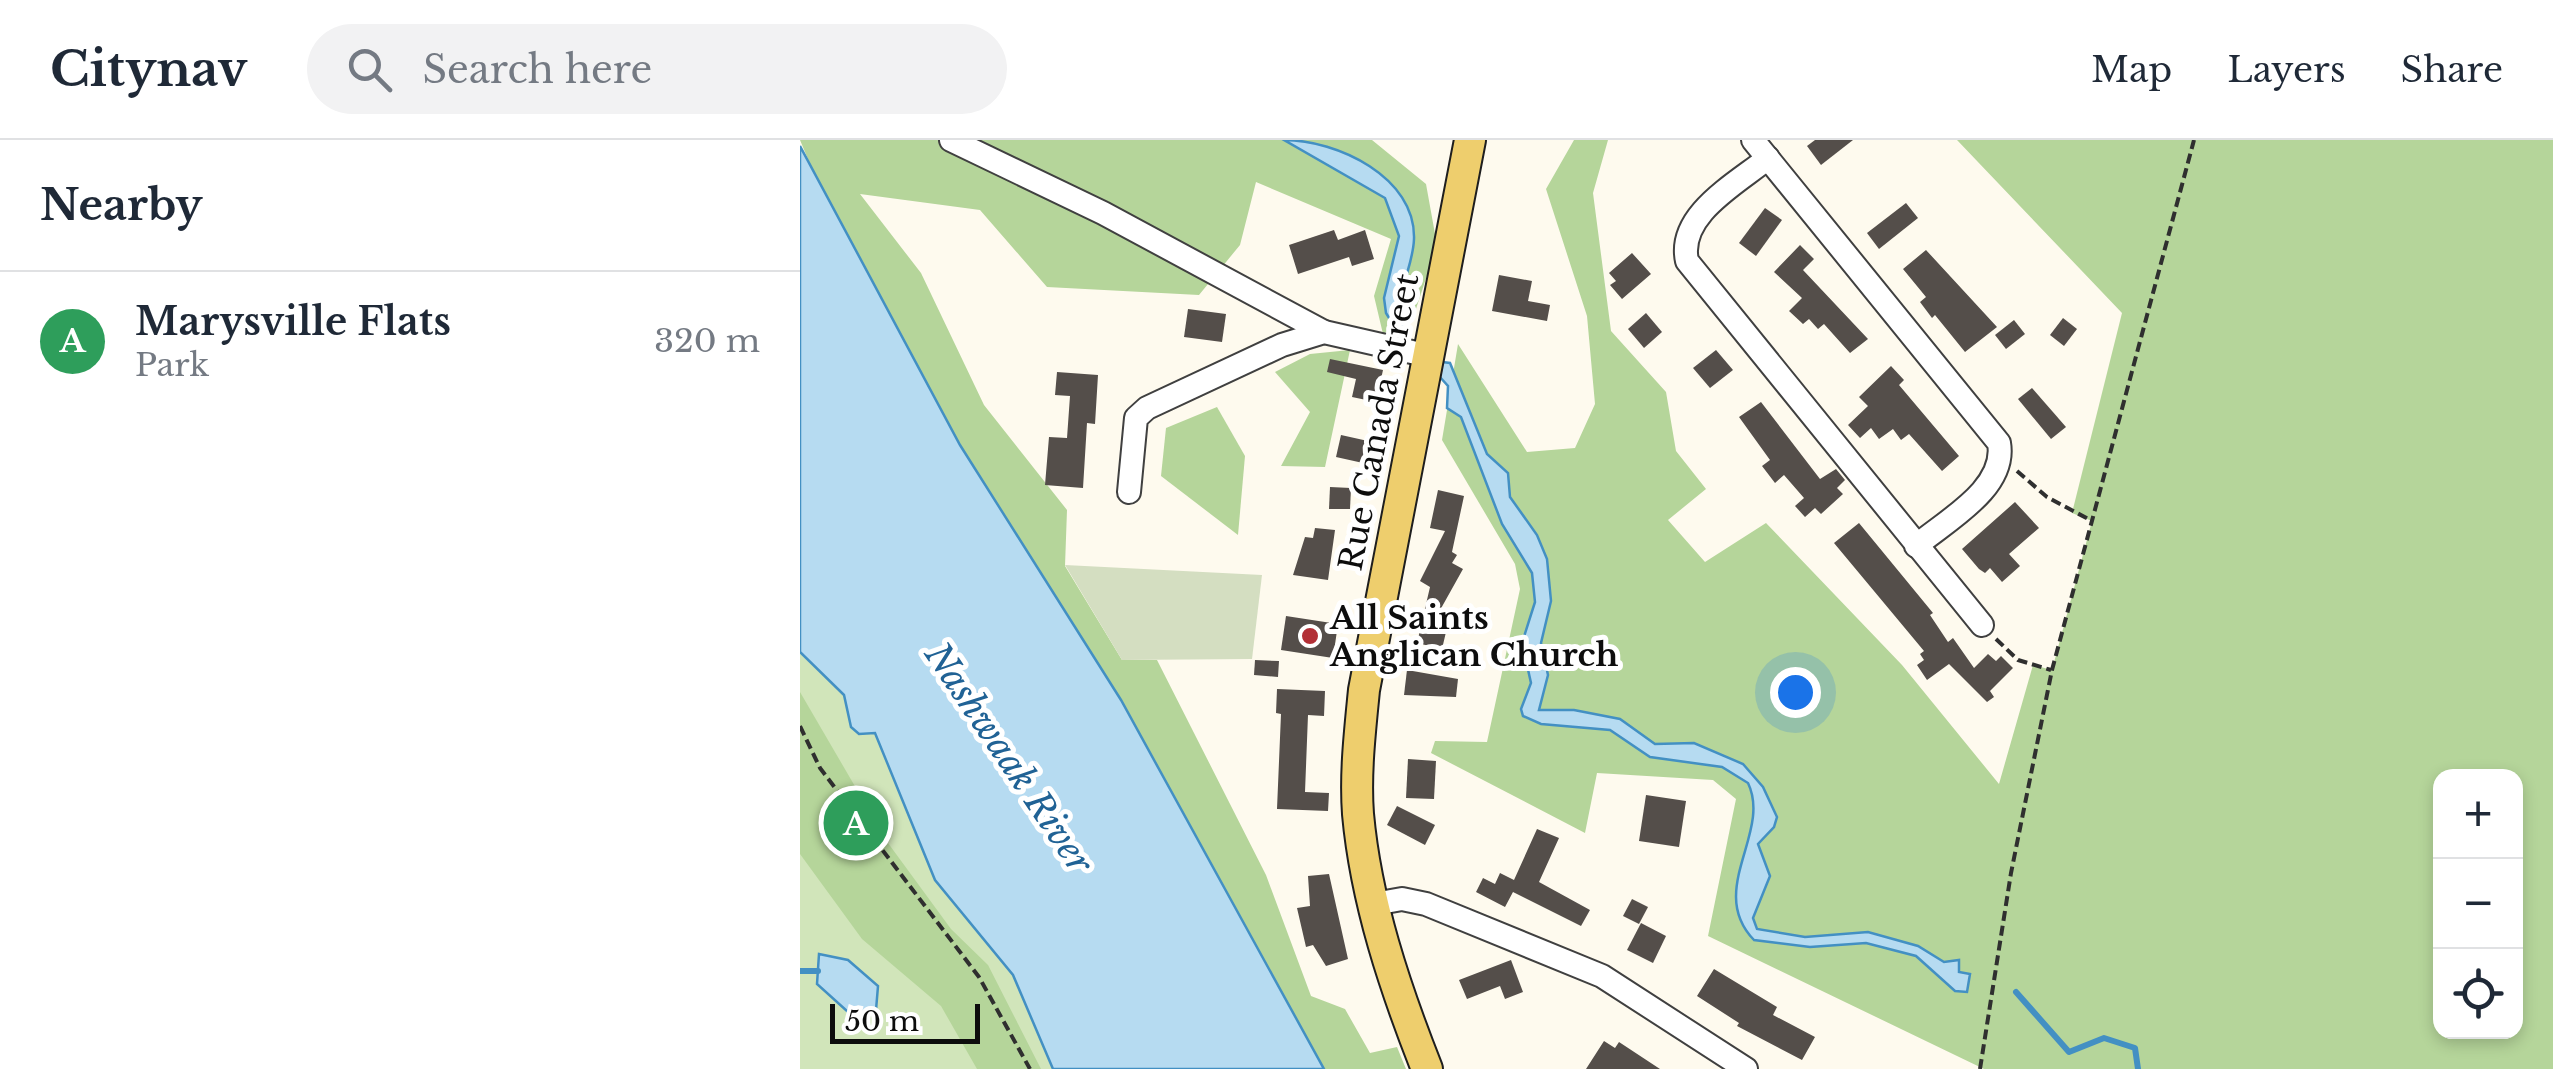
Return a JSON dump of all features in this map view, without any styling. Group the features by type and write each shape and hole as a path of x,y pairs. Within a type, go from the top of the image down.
{"main road":[{"name":"Rue Canada Street","path":"1427,1069 1397,989 1374,904 1358,814 1361,721 1425,355 1470,140"}],"street":[{"path":"951,140 1103,214 1324,332 1425,355"},
{"path":"1916,546 1989,484 2002,458 1992,431 1760,149 1697,217 1684,246 1687,261 1916,546 1982,625"},
{"path":"1130,492 1136,418 1147,408 1282,345 1324,332"},
{"path":"1374,904 1402,898 1426,904 1577,965 1622,988 1746,1069"}],"path":[{"path":"1980,1069 2011,873 2052,670 2194,140"},
{"path":"2002,458 2047,497 2092,521"},
{"path":"1982,625 2018,660 2052,670"},
{"path":"800,726 820,768 979,977 1030,1069"}],"green space":[{"path":"800,140 1372,140 1426,184 1437,245 1414,315 1383,334 1374,296 1391,239 1256,182 1240,245 1199,295 1047,287 980,210 860,194 921,273 984,405 1067,510 1065,566 1122,660 1157,660 1266,875 1311,996 1345,1009 1370,1053 1397,1047 1406,1069 1324,1069 1121,700 960,445 820,188"},
{"path":"1574,140 1608,140 1593,193 1611,331 1666,392 1676,451 1706,489 1668,520 1705,562 1766,523 1902,665 1999,784 2033,665 2052,670 2092,521 2072,513 2122,313 1957,140 2553,140 2553,1069 1984,1069 1708,936 1736,799 1713,780 1597,773 1585,833 1431,753 1435,741 1487,742 1520,589 1515,564 1442,440 1458,344 1527,452 1575,448 1595,404 1587,316 1546,189"},
{"path":"1350,350 1325,467 1281,466 1310,412 1275,372 1310,354"},
{"path":"1217,407 1245,456 1238,535 1161,476 1166,428"},
{"path":"1065,565 1262,575 1252,659 1122,660"},
{"path":"800,652 844,695 851,727 875,733 935,880 1013,975 1053,1069 800,1069"},
{"path":"800,692 888,843 951,929 988,965 1041,1069 977,1069 941,1006 862,939 800,854"}],"water":[{"path":"1284,140 1349,155 1388,180 1402,197 1411,217 1414,239 1401,301 1404,323 1397,331 1386,313 1384,298 1399,236 1385,198"},
{"name":"Nashwaak River","path":"800,146 960,445 1121,700 1324,1069 1053,1069 1013,975 935,880 875,733 859,734 851,727 844,695 800,652"},
{"path":"1442,362 1450,363 1487,454 1508,473 1510,497 1537,535 1547,559 1551,601 1541,643 1548,675 1539,710 1574,710 1620,719 1655,744 1694,743 1743,764 1763,787 1777,817 1774,827 1758,844 1770,876 1753,918 1757,929 1805,937 1868,932 1918,946 1944,962 1959,960 1959,972 1970,974 1967,992 1955,991 1916,956 1866,943 1810,947 1754,940 1741,921 1736,901 1752,822 1753,802 1748,783 1722,767 1650,757 1610,730 1541,724 1523,716 1521,709 1531,683 1522,643 1535,602 1532,573 1502,524 1461,417 1447,408 1448,386 1439,376"},
{"path":"819,954 848,960 878,986 876,1010 848,1012 817,984"}],"building":[{"path":"1815,140 1853,140 1821,165 1807,146"},
{"path":"1906,203 1918,218 1879,249 1867,233"},
{"path":"1765,208 1782,220 1756,256 1739,243"},
{"path":"1334,230 1338,240 1365,230 1374,259 1352,266 1349,257 1298,274 1289,245"},
{"path":"1800,245 1814,259 1803,270 1868,339 1850,353 1824,324 1818,329 1809,319 1803,324 1789,311 1802,298 1774,272"},
{"path":"1926,250 1997,327 1965,352 1920,302 1926,297 1903,269"},
{"path":"1632,253 1651,274 1622,299 1610,285 1616,281 1609,273"},
{"path":"1499,275 1532,281 1528,301 1550,305 1547,321 1492,311"},
{"path":"1188,309 1226,314 1222,342 1184,337"},
{"path":"1646,313 1662,332 1644,348 1628,329"},
{"path":"2063,318 2077,329 2064,346 2050,335"},
{"path":"2014,320 2025,334 2006,349 1995,335"},
{"path":"1716,350 1733,370 1710,388 1693,368"},
{"path":"1330,359 1383,370 1376,402 1352,397 1356,379 1327,372"},
{"path":"1891,366 1904,380 1899,385 1959,456 1942,471 1909,434 1901,440 1893,429 1879,439 1871,428 1860,438 1848,425 1868,406 1859,397"},
{"path":"1057,372 1098,375 1095,424 1087,423 1083,488 1045,485 1049,437 1067,438 1070,396 1055,395"},
{"path":"2032,388 2066,427 2051,439 2018,399"},
{"path":"1761,402 1820,479 1836,469 1845,480 1837,488 1843,494 1821,514 1815,508 1805,517 1795,506 1804,498 1784,475 1775,483 1762,466 1770,460 1739,417"},
{"path":"1341,435 1368,441 1363,463 1336,457"},
{"path":"1330,487 1351,488 1350,509 1329,509"},
{"path":"1438,490 1464,496 1452,552 1457,555 1452,563 1463,569 1439,612 1450,615 1442,649 1417,643 1430,587 1420,581 1445,531 1430,528"},
{"path":"2015,502 2039,528 2009,554 2020,566 2002,582 1990,568 1985,573 1979,569 1962,549"},
{"path":"1859,523 1933,613 1930,615 1948,642 1953,638 1974,668 1988,654 1996,661 2001,656 2013,668 1990,691 1994,697 1987,702 1949,664 1927,680 1917,665 1924,660 1920,654 1924,651 1834,543"},
{"path":"1315,528 1335,530 1328,580 1293,575 1305,537 1313,538"},
{"name":"All Saints Anglican Church","path":"1286,616 1338,624 1333,658 1281,650"},
{"path":"1255,660 1279,661 1278,677 1254,675"},
{"path":"1407,670 1458,679 1456,697 1404,695"},
{"path":"1277,689 1325,691 1324,716 1308,715 1305,792 1329,793 1328,811 1277,809 1281,714 1276,713"},
{"path":"1408,759 1436,761 1434,799 1406,798"},
{"path":"1646,795 1686,801 1679,847 1639,841"},
{"path":"1397,806 1435,825 1425,845 1387,825"},
{"path":"1537,829 1559,838 1539,882 1590,910 1581,926 1513,892 1505,907 1476,892 1483,878 1495,884 1500,873 1514,880"},
{"path":"1329,874 1348,959 1326,966 1313,945 1306,947 1297,908 1310,906 1308,876"},
{"path":"1632,899 1648,907 1639,924 1623,916"},
{"path":"1641,923 1666,936 1653,963 1627,950"},
{"path":"1511,960 1523,992 1505,999 1500,986 1467,999 1459,980"},
{"path":"1714,969 1777,1007 1773,1015 1815,1037 1802,1060 1737,1026 1739,1023 1697,996"},
{"path":"1604,1041 1615,1048 1619,1042 1660,1069 1586,1069"}],"waterway":[{"path":"800,971 818,971"},
{"path":"2016,992 2069,1052 2104,1038 2135,1048 2138,1069"}],"place":[{"name":"All Saints Anglican Church","path":"1310,636"},
{"name":"Marysville Flats","path":"856,823"}]}
